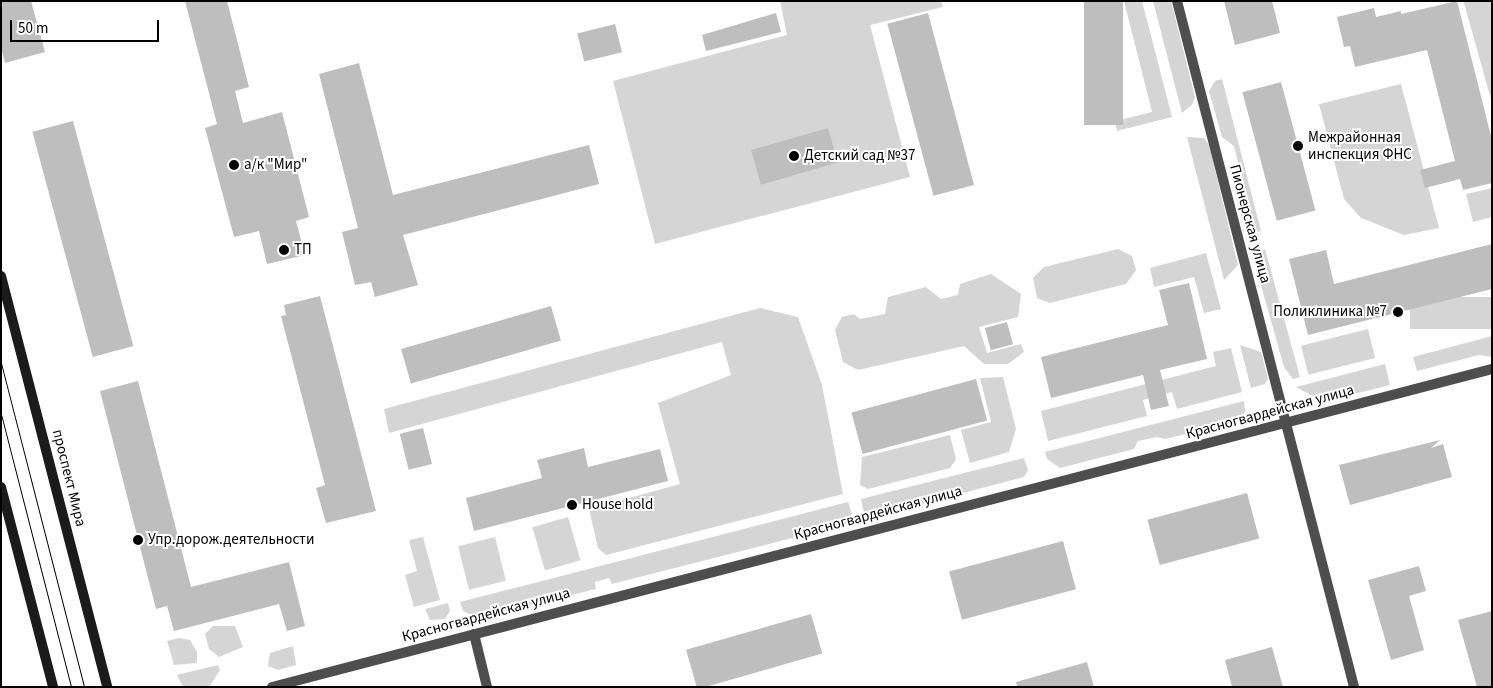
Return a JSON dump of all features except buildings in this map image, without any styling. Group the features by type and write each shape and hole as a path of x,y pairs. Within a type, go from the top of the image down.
{"main road":[{"name":"проспект Мира","path":"1,276 107,687"},
{"path":"1,488 53,687"}],"street":[{"name":"Пионерская улица","path":"1177,1 1354,687"},
{"name":"Красногвардейская улица","path":"272,687 1492,369"},
{"path":"474,634 487,687"}],"shaded area":[{"path":"780,1 941,1 943,7 870,25 910,177 655,244 613,81 787,35"},
{"path":"1124,1 1142,1 1172,117 1117,131 1115,121 1152,112"},
{"path":"1153,1 1171,1 1195,97 1192,105 1182,113"},
{"path":"1463,1 1492,1 1492,103 1464,3"},
{"path":"1222,79 1261,231 1257,232 1244,226 1236,198 1243,181 1234,146 1222,137 1209,91 1215,81"},
{"path":"1401,84 1439,228 1404,235 1361,218 1344,199 1319,104"},
{"path":"1187,137 1204,138 1209,145 1238,265 1224,280"},
{"path":"1492,188 1492,217 1473,222 1466,194"},
{"path":"1118,249 1132,256 1136,270 1126,284 1050,303 1037,298 1033,278 1044,267"},
{"path":"1265,249 1300,377 1293,379 1284,367 1255,264 1256,254"},
{"path":"1206,253 1221,309 1204,313 1194,277 1154,287 1150,268"},
{"path":"991,274 1021,294 1018,317 979,327 987,353 1021,344 1024,352 1008,364 984,364 964,346 858,370 843,362 835,330 842,317 854,314 860,319 885,314 888,297 926,287 941,299 958,295 960,284"},
{"path":"1410,297 1492,297 1492,329 1410,329"},
{"path":"760,308 798,317 822,385 843,494 606,555 598,548 589,509 680,484 658,403 731,375 722,342 389,433 384,409"},
{"path":"1368,329 1375,358 1308,375 1301,346"},
{"path":"1492,336 1492,357 1479,355 1417,371 1413,357"},
{"path":"1240,345 1261,352 1268,379 1265,384 1251,388"},
{"path":"1231,348 1242,392 1177,409 1172,392 1143,400 1147,416 1048,441 1041,411 1216,366 1213,352"},
{"path":"1385,364 1390,385 1323,402 1296,387"},
{"path":"1003,377 1016,429 1009,452 970,463 961,430 991,422 980,378"},
{"path":"1244,401 1245,412 1240,421 1165,439 1157,437 1138,441 1134,449 1060,468 1047,459 1045,452"},
{"path":"950,435 956,459 950,468 868,489 860,485 862,457"},
{"path":"1024,458 1028,470 1024,477 872,517 864,513 861,499"},
{"path":"848,502 852,514 847,524 612,584 609,578 595,582 596,589 477,618 463,611 460,602"},
{"path":"568,517 580,560 545,570 532,527"},
{"path":"423,537 440,600 414,607 405,575 417,571 409,540"},
{"path":"495,537 506,581 469,590 458,546"},
{"path":"448,603 450,611 445,619 430,620 425,609"},
{"path":"213,626 235,626 243,647 219,657 209,649 205,634"},
{"path":"179,638 190,640 197,652 197,663 174,665 167,641"},
{"path":"293,646 296,665 278,670 268,666 270,653"},
{"path":"218,665 220,670 210,686 183,687 177,675"}],"tram line":[{"path":"1,363 84,687"},
{"path":"1,414 71,687"}],"place":[{"name":"Межрайонная инспекция ФНС","path":"1298,146"},
{"name":"Детский сад №37","path":"794,156"},
{"name":"а/к \"Мир\"","path":"234,165"},
{"name":"ТП","path":"284,250"},
{"name":"Поликлиника №7","path":"1398,312"},
{"name":"House hold","path":"572,505"},
{"name":"Упр.дорож.деятельности","path":"138,540"}]}
